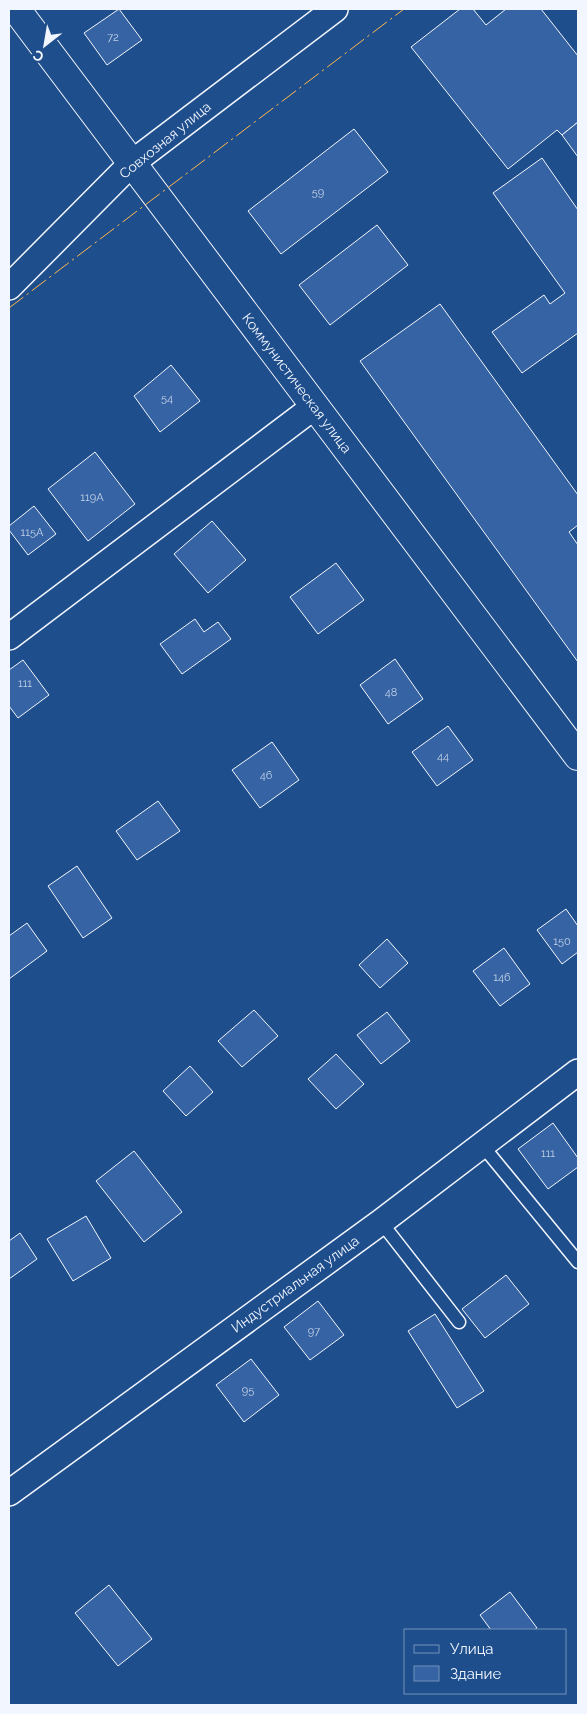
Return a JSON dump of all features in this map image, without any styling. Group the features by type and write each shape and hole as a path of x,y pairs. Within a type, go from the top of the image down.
{"street":[{"name":"Коммунистическая улица","path":"16,9 578,756"},
{"name":"Совхозная улица","path":"9,287 132,163 335,9"},
{"path":"9,637 315,406"},
{"name":"Индустриальная улица","path":"9,1493 381,1222 578,1072"}],"lane":[{"path":"482,1145 578,1262"},
{"path":"381,1222 459,1322"}],"building":[{"path":"119,9 142,40 107,65 84,33"},
{"path":"460,9 473,9 486,25 506,9 541,9 578,56 578,122 562,135 557,130 508,169 411,47"},
{"path":"578,122 578,157 562,135"},
{"path":"354,129 388,172 281,254 248,211"},
{"path":"542,158 578,210 578,333 522,373 492,332 544,295 550,304 565,293 493,193"},
{"path":"377,225 408,265 330,325 299,285"},
{"path":"440,304 578,495 578,525 569,532 578,545 578,662 360,361"},
{"path":"171,365 200,401 160,432 134,396"},
{"path":"95,452 135,504 88,541 48,489"},
{"path":"34,506 56,534 28,555 9,530 9,526"},
{"path":"212,521 246,560 208,593 174,554"},
{"path":"336,563 364,600 318,634 290,597"},
{"path":"195,619 204,632 218,622 231,639 182,674 160,644"},
{"path":"395,659 423,699 388,724 360,685"},
{"path":"23,660 49,695 18,718 9,706 9,670"},
{"path":"448,726 473,760 437,786 412,752"},
{"path":"272,742 299,780 260,808 232,770"},
{"path":"158,801 180,831 137,860 116,831"},
{"path":"77,866 112,918 83,938 48,886"},
{"path":"566,909 578,926 578,952 562,964 537,930"},
{"path":"27,923 47,951 9,979 9,936"},
{"path":"387,939 408,963 380,988 359,965"},
{"path":"504,948 530,984 500,1006 473,971"},
{"path":"254,1010 278,1036 242,1067 218,1041"},
{"path":"387,1012 410,1041 381,1064 357,1035"},
{"path":"336,1054 364,1084 336,1109 308,1079"},
{"path":"190,1066 213,1092 186,1116 163,1091"},
{"path":"553,1123 578,1158 578,1167 548,1189 518,1149"},
{"path":"134,1151 182,1212 144,1242 96,1181"},
{"path":"86,1216 111,1258 73,1281 47,1239"},
{"path":"20,1233 37,1259 9,1279 9,1241"},
{"path":"506,1275 529,1304 485,1338 462,1309"},
{"path":"318,1301 344,1335 310,1360 284,1327"},
{"path":"435,1314 484,1391 457,1408 408,1331"},
{"path":"251,1359 279,1395 244,1422 216,1385"},
{"path":"109,1585 152,1639 118,1666 75,1613"},
{"path":"510,1592 537,1628 490,1629 480,1615"}],"power":[{"path":"9,308 404,9"}]}
